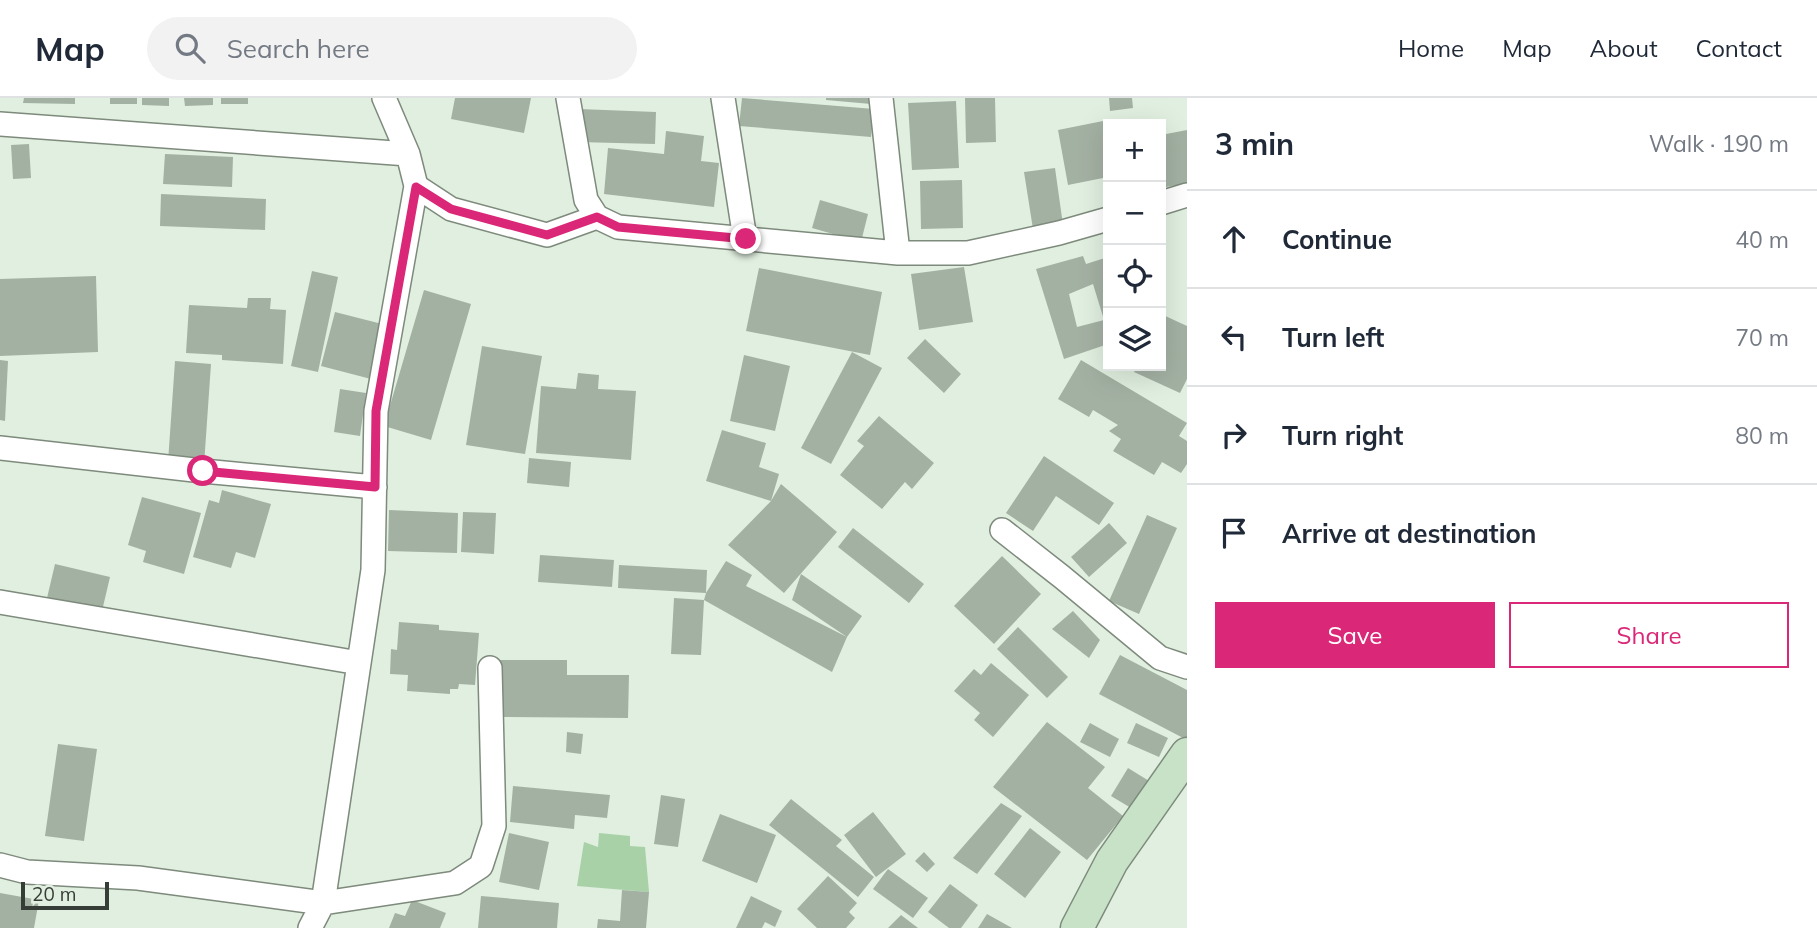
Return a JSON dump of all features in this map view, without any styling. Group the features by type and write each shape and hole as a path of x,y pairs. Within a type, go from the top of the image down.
{"street":[{"path":"310,928 323,903 373,570 376,411 416,187 408,154 384,98"},
{"path":"568,98 586,200 597,217 618,227 898,253 968,253 1103,220"},
{"path":"723,98 746,239"},
{"path":"881,98 898,253"},
{"path":"0,124 408,154"},
{"path":"416,187 451,209 547,235 597,217"},
{"path":"1166,201 1187,195"},
{"path":"0,448 375,487"},
{"path":"1002,530 1160,658 1187,667"},
{"path":"0,602 359,663"},
{"path":"0,865 27,872 138,878 323,903 455,883 481,866 494,826 490,668"},
{"path":"1077,928 1112,862 1187,754"}],"green space":[{"path":"599,833 630,836 630,846 645,847 649,892 577,886 584,842 598,847"}],"building":[{"path":"24,98 75,98 75,104 23,103"},
{"path":"110,98 137,98 137,104 110,104"},
{"path":"142,98 169,98 169,106 142,105"},
{"path":"184,98 213,98 213,105 185,106"},
{"path":"221,98 248,98 248,104 221,104"},
{"path":"455,98 531,98 524,133 451,119"},
{"path":"742,98 874,109 871,137 739,126"},
{"path":"826,98 872,98 871,104"},
{"path":"965,98 995,98 996,142 966,143"},
{"path":"1109,98 1132,98 1133,108 1110,111"},
{"path":"956,101 959,168 912,170 908,103"},
{"path":"579,109 656,112 655,144 578,142"},
{"path":"1103,121 1103,178 1068,185 1058,130"},
{"path":"1187,130 1187,183 1166,187 1166,134"},
{"path":"666,131 704,136 701,161 719,163 714,207 604,194 608,148 664,154"},
{"path":"29,144 31,178 13,179 11,145"},
{"path":"165,154 233,157 232,187 163,184"},
{"path":"1055,168 1063,225 1033,229 1024,172"},
{"path":"962,180 963,228 921,229 920,181"},
{"path":"161,194 266,199 265,230 160,226"},
{"path":"820,200 868,214 861,242 812,228"},
{"path":"1083,256 1086,264 1103,259 1103,317 1093,284 1069,294 1077,327 1103,320 1103,346 1064,359 1036,269"},
{"path":"964,267 973,322 919,330 911,274"},
{"path":"759,268 882,292 870,355 746,331"},
{"path":"312,271 338,277 318,372 291,366"},
{"path":"96,276 98,352 0,356 0,279"},
{"path":"424,290 471,304 431,440 384,426"},
{"path":"248,298 271,298 270,309 286,310 283,364 222,360 222,355 186,353 189,305 247,308"},
{"path":"335,312 386,325 371,379 321,366"},
{"path":"1166,316 1187,326 1187,379 1180,393 1134,372 1166,371"},
{"path":"925,339 961,374 944,393 907,358"},
{"path":"482,346 542,356 525,454 466,445"},
{"path":"852,352 882,368 831,464 801,448"},
{"path":"744,355 790,366 775,431 730,421"},
{"path":"0,360 8,361 5,421 0,420"},
{"path":"1081,360 1187,423 1179,436 1187,441 1187,464 1181,473 1162,462 1154,475 1113,451 1121,439 1109,431 1118,425 1093,410 1089,417 1058,399"},
{"path":"175,361 211,364 204,465 168,462"},
{"path":"578,373 599,375 598,389 636,391 631,460 536,453 541,386 576,389"},
{"path":"340,389 366,393 360,436 334,432"},
{"path":"879,416 934,463 912,489 905,482 882,509 840,475 864,446 857,441"},
{"path":"722,430 766,443 759,467 779,474 771,501 706,481"},
{"path":"1044,456 1114,503 1099,525 1056,496 1033,531 1006,513"},
{"path":"529,458 571,462 569,487 527,483"},
{"path":"781,484 837,532 784,593 728,545 771,501"},
{"path":"222,490 271,504 255,558 236,552 231,568 193,557 209,500 219,503"},
{"path":"142,497 201,513 184,574 143,562 146,551 128,545"},
{"path":"389,510 458,513 457,553 388,551"},
{"path":"463,512 496,513 494,554 461,552"},
{"path":"1147,515 1177,528 1139,614 1109,601"},
{"path":"1109,523 1127,543 1089,577 1071,557"},
{"path":"853,528 924,584 909,603 838,547"},
{"path":"540,555 614,560 612,587 538,582"},
{"path":"1002,556 1041,594 994,644 954,606"},
{"path":"726,561 752,575 746,586 847,637 832,672 704,600"},
{"path":"55,564 110,577 102,611 47,598"},
{"path":"619,565 707,570 706,593 618,588"},
{"path":"801,574 862,616 847,637 792,600"},
{"path":"674,598 704,600 701,655 671,654"},
{"path":"1073,611 1100,640 1089,658 1052,629"},
{"path":"399,622 439,625 439,630 479,633 475,685 459,684 458,689 450,689 450,694 407,691 408,675 390,674 391,649 397,650"},
{"path":"1018,627 1068,677 1047,698 997,649"},
{"path":"1120,655 1187,690 1187,740 1099,694"},
{"path":"498,660 567,660 567,675 629,675 628,718 497,717"},
{"path":"991,663 1029,695 993,737 974,720 980,713 954,691 974,669 981,675"},
{"path":"1047,722 1105,767 1088,788 1123,816 1087,860 993,787"},
{"path":"1090,723 1119,739 1110,757 1080,742"},
{"path":"1136,723 1168,738 1159,757 1127,743"},
{"path":"567,732 583,734 581,754 566,752"},
{"path":"58,744 97,749 84,841 45,836"},
{"path":"1128,768 1154,784 1136,811 1111,796"},
{"path":"513,786 610,795 607,818 575,815 574,829 510,822"},
{"path":"661,795 685,799 678,847 654,844"},
{"path":"791,799 842,840 836,846 874,877 858,897 769,825"},
{"path":"1001,803 1022,816 977,874 953,858"},
{"path":"873,812 906,854 876,877 844,835"},
{"path":"720,814 776,835 757,883 702,861"},
{"path":"1030,828 1061,852 1025,898 994,874"},
{"path":"509,833 549,842 539,890 499,882"},
{"path":"924,852 935,864 927,872 915,861"},
{"path":"888,869 928,898 913,918 873,889"},
{"path":"828,876 857,903 849,912 855,918 846,928 817,928 797,909"},
{"path":"950,884 978,905 961,928 949,928 928,912"},
{"path":"622,890 649,892 646,928 597,928 598,919 620,921"},
{"path":"0,893 39,900 34,928 0,928"},
{"path":"481,896 559,903 557,928 478,928"},
{"path":"751,896 782,911 775,927 765,922 762,928 736,928"},
{"path":"412,900 446,913 440,928 389,928 395,913 405,916"},
{"path":"987,914 1012,928 978,928"},
{"path":"901,915 918,928 888,928"}],"route":[{"path":"203,471 375,487 376,411 416,187 451,209 547,235 597,217 618,227 746,239"}]}
